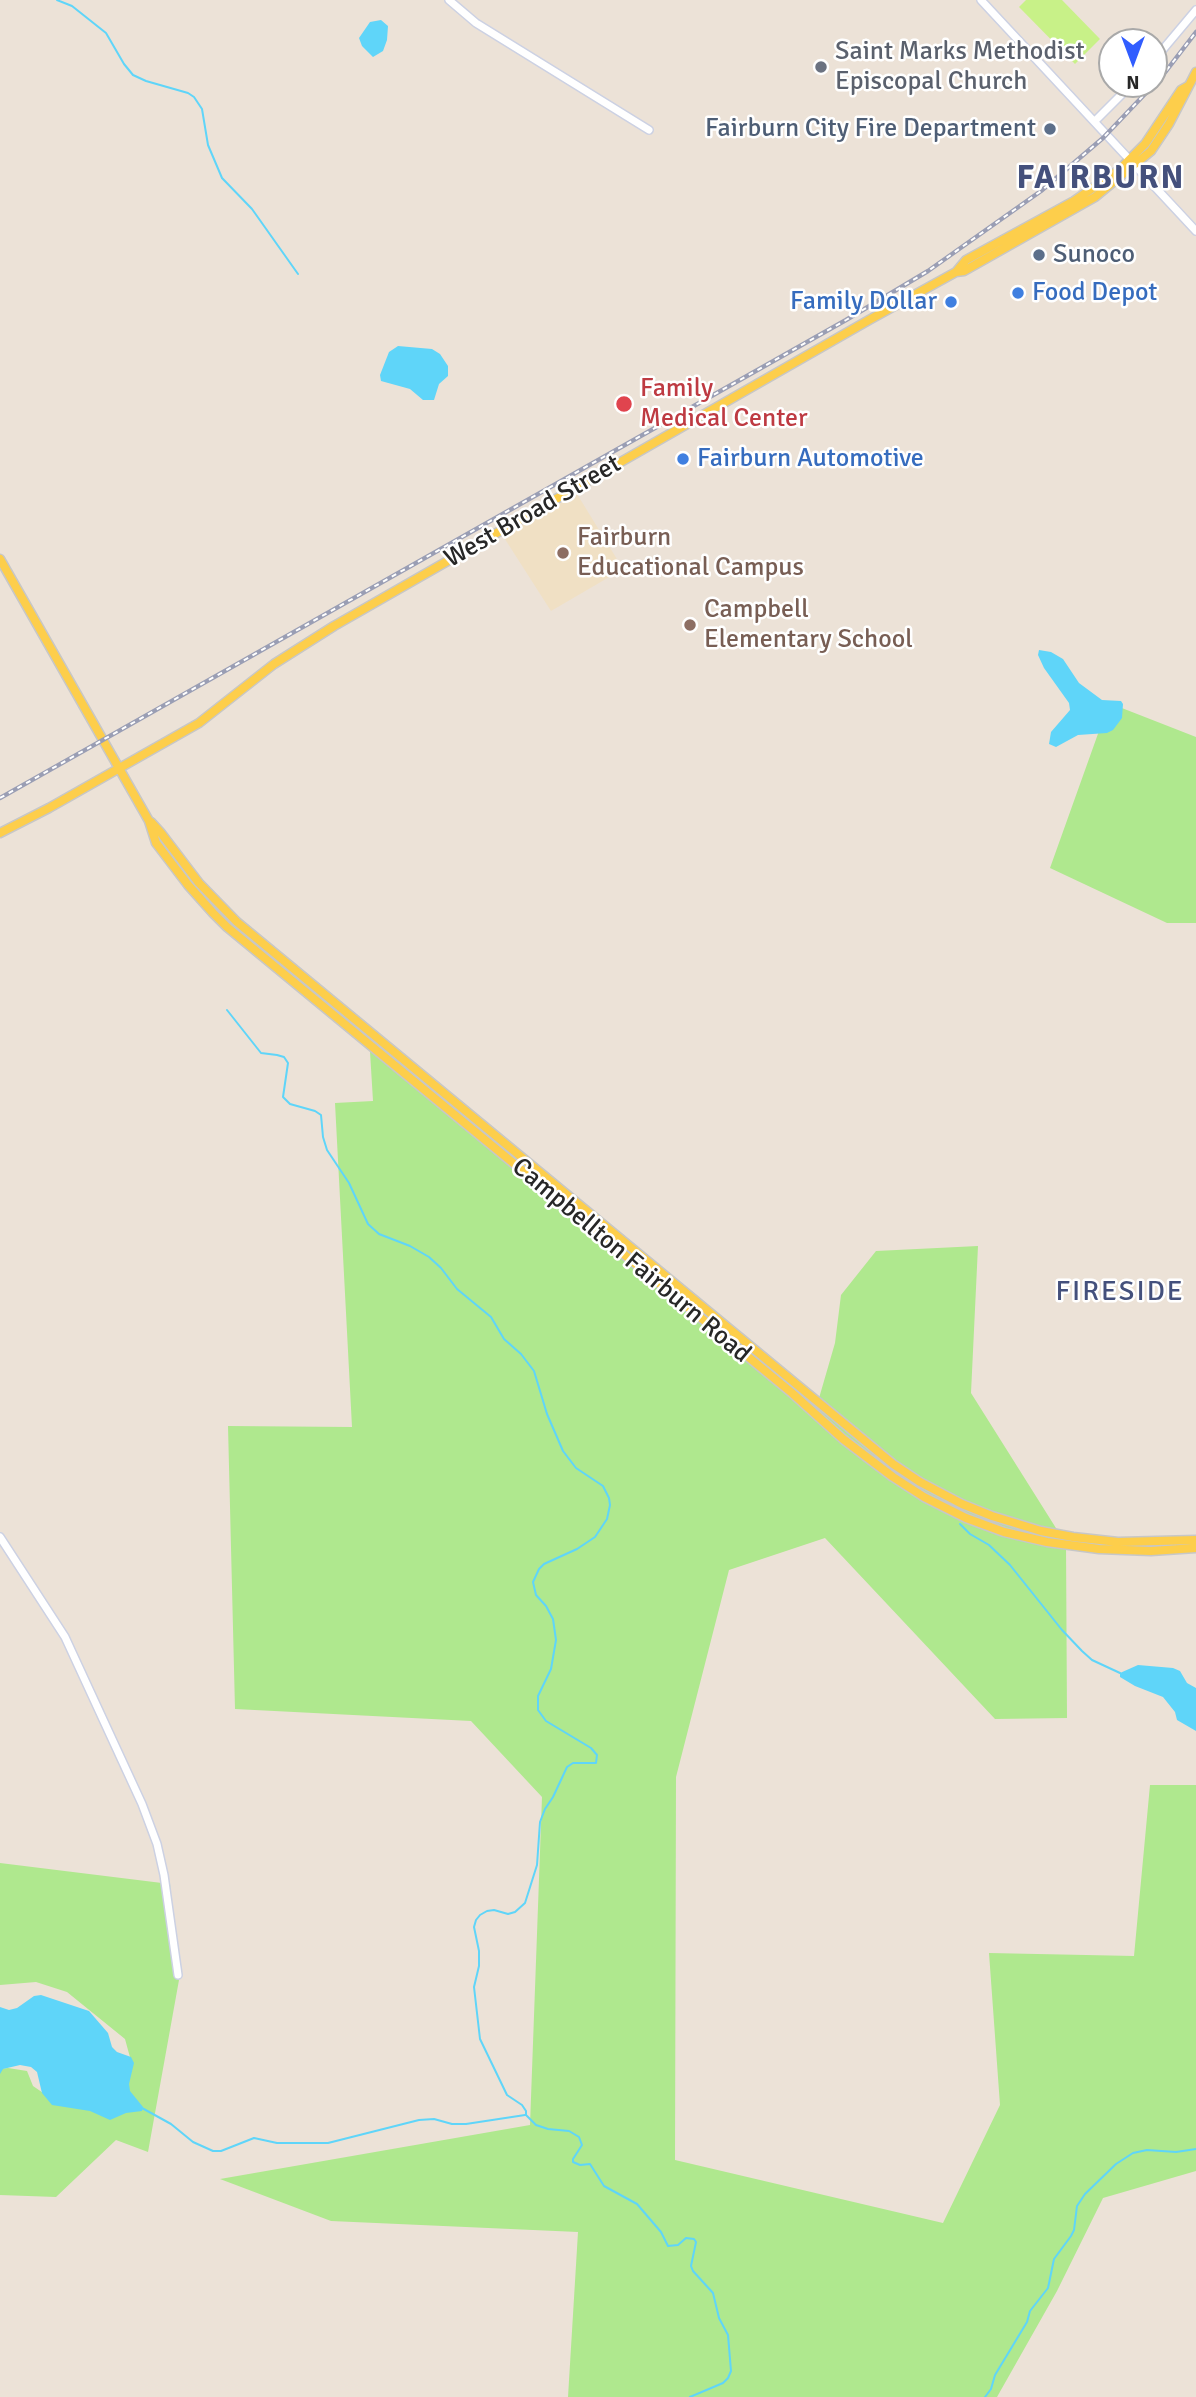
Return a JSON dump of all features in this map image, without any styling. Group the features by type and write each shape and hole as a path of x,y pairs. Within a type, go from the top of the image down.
{"main road":[{"name":"West Broad Street","path":"0,833 199,723 274,664 314,637 956,272 964,271 1074,210 1102,192 1131,163 1151,151 1170,124 1196,72"},
{"name":"Campbellton Fairburn Road","path":"0,559 149,821 156,843 200,899 227,927 817,1414 842,1439 924,1497 966,1518 1004,1532 1081,1548 1116,1551 1196,1548"},
{"name":"Campbellton Fairburn Road","path":"149,821 161,832 199,883 237,922 866,1444 906,1473 969,1507 1041,1531 1118,1542 1196,1540"}],"street":[{"path":"449,0 476,23 649,130"},
{"path":"981,0 1196,231"},
{"path":"1168,43 1196,10"},
{"path":"1095,121 1118,98"},
{"path":"0,1536 65,1637 142,1803 157,1844 164,1875 178,1975"}],"shaded area":[{"name":"Fairburn Educational Campus","path":"577,494 623,569 551,611 503,536"}],"green space":[{"path":"1026,0 1062,0 1098,37 1098,41 1075,64 1019,7"},
{"path":"1109,703 1196,737 1196,923 1167,923 1050,868"},
{"path":"369,1035 439,1091 815,1412 835,1343 841,1295 876,1251 978,1246 971,1393 1066,1544 1067,1718 995,1719 825,1538 729,1570 676,1777 675,2160 943,2223 1000,2105 989,1953 1134,1956 1150,1785 1196,1785 1196,2171 1103,2198 1057,2291 997,2397 568,2397 578,2232 331,2221 220,2179 530,2125 542,1797 471,1721 235,1709 228,1426 352,1427 335,1103 373,1101"},
{"path":"0,1863 170,1884 179,1980 148,2152 116,2140 56,2197 0,2195 0,2069 27,2071 33,2086 52,2099 131,2061 125,2039 67,1992 36,1982 0,1985"}],"water":[{"path":"381,20 388,26 387,40 383,51 373,57 362,46 359,38 370,22"},
{"path":"398,346 432,349 440,354 448,366 448,376 439,384 434,400 423,400 410,389 381,381 380,375 389,352"},
{"path":"1039,650 1051,652 1063,659 1079,683 1102,700 1121,701 1122,718 1113,730 1107,733 1078,735 1056,747 1049,744 1051,732 1070,710 1069,703 1044,668 1038,655"},
{"path":"1138,1665 1173,1668 1180,1671 1187,1683 1196,1688 1196,1731 1177,1720 1175,1712 1163,1697 1120,1677 1120,1673"},
{"path":"41,1995 89,2011 108,2033 112,2047 131,2057 134,2063 130,2091 143,2107 142,2111 126,2113 110,2120 90,2111 52,2105 42,2093 37,2072 31,2067 20,2065 3,2069 0,2074 0,2007 9,2010 17,2008 34,1996"}],"waterway":[{"path":"57,0 72,6 106,33 133,75 194,97 202,109 208,145 222,178 252,209 298,274"},
{"path":"227,1010 261,1053 284,1057 288,1063 283,1097 290,1104 321,1115 327,1150 349,1183 368,1224 379,1234 429,1257 457,1289 491,1317 504,1339 521,1354 534,1371 547,1414 563,1451 576,1468 603,1486 609,1498 607,1519 595,1537 577,1549 544,1564 533,1582 536,1595 553,1619 556,1640 551,1669 538,1696 538,1710 546,1721 591,1748 597,1755 596,1763 573,1763 567,1767 545,1809 540,1822 537,1865 525,1903 515,1912 508,1914 487,1911 476,1920 474,1927 479,1966 474,1987 480,2039 507,2095 522,2105 526,2115 536,2125 569,2131 579,2137 582,2145 573,2162 580,2165 590,2164 604,2186 637,2204 661,2232 668,2246 678,2245 686,2238 696,2242 691,2266 713,2293 719,2318 728,2335 731,2371 723,2383 690,2397"},
{"path":"960,1524 970,1534 989,1545 1010,1565 1082,1651 1092,1660 1120,1673"},
{"path":"142,2108 171,2124 193,2142 213,2151 221,2151 254,2138 277,2143 328,2143 419,2120 434,2119 452,2124 466,2124 525,2115"},
{"path":"985,2397 1027,2322 1030,2311 1048,2288 1054,2259 1074,2230 1077,2206 1085,2194 1116,2164 1133,2153 1147,2150 1176,2152 1196,2149"}],"railway":[{"path":"0,798 846,320 928,271 1041,191 1103,138 1163,75 1196,32"}],"place":[{"name":"Saint Marks Methodist Episcopal Church","path":"821,67"},
{"name":"Fairburn City Fire Department","path":"1050,129"},
{"name":"Sunoco","path":"1039,255"},
{"name":"Food Depot","path":"1018,293"},
{"name":"Family Dollar","path":"951,302"},
{"name":"Family Medical Center","path":"624,404"},
{"name":"Fairburn Automotive","path":"683,459"},
{"name":"Fairburn Educational Campus","path":"563,553"},
{"name":"Campbell Elementary School","path":"690,625"}],"district":[{"name":"FAIRBURN","path":"1101,179"},
{"name":"FIRESIDE","path":"1120,1293"}]}
